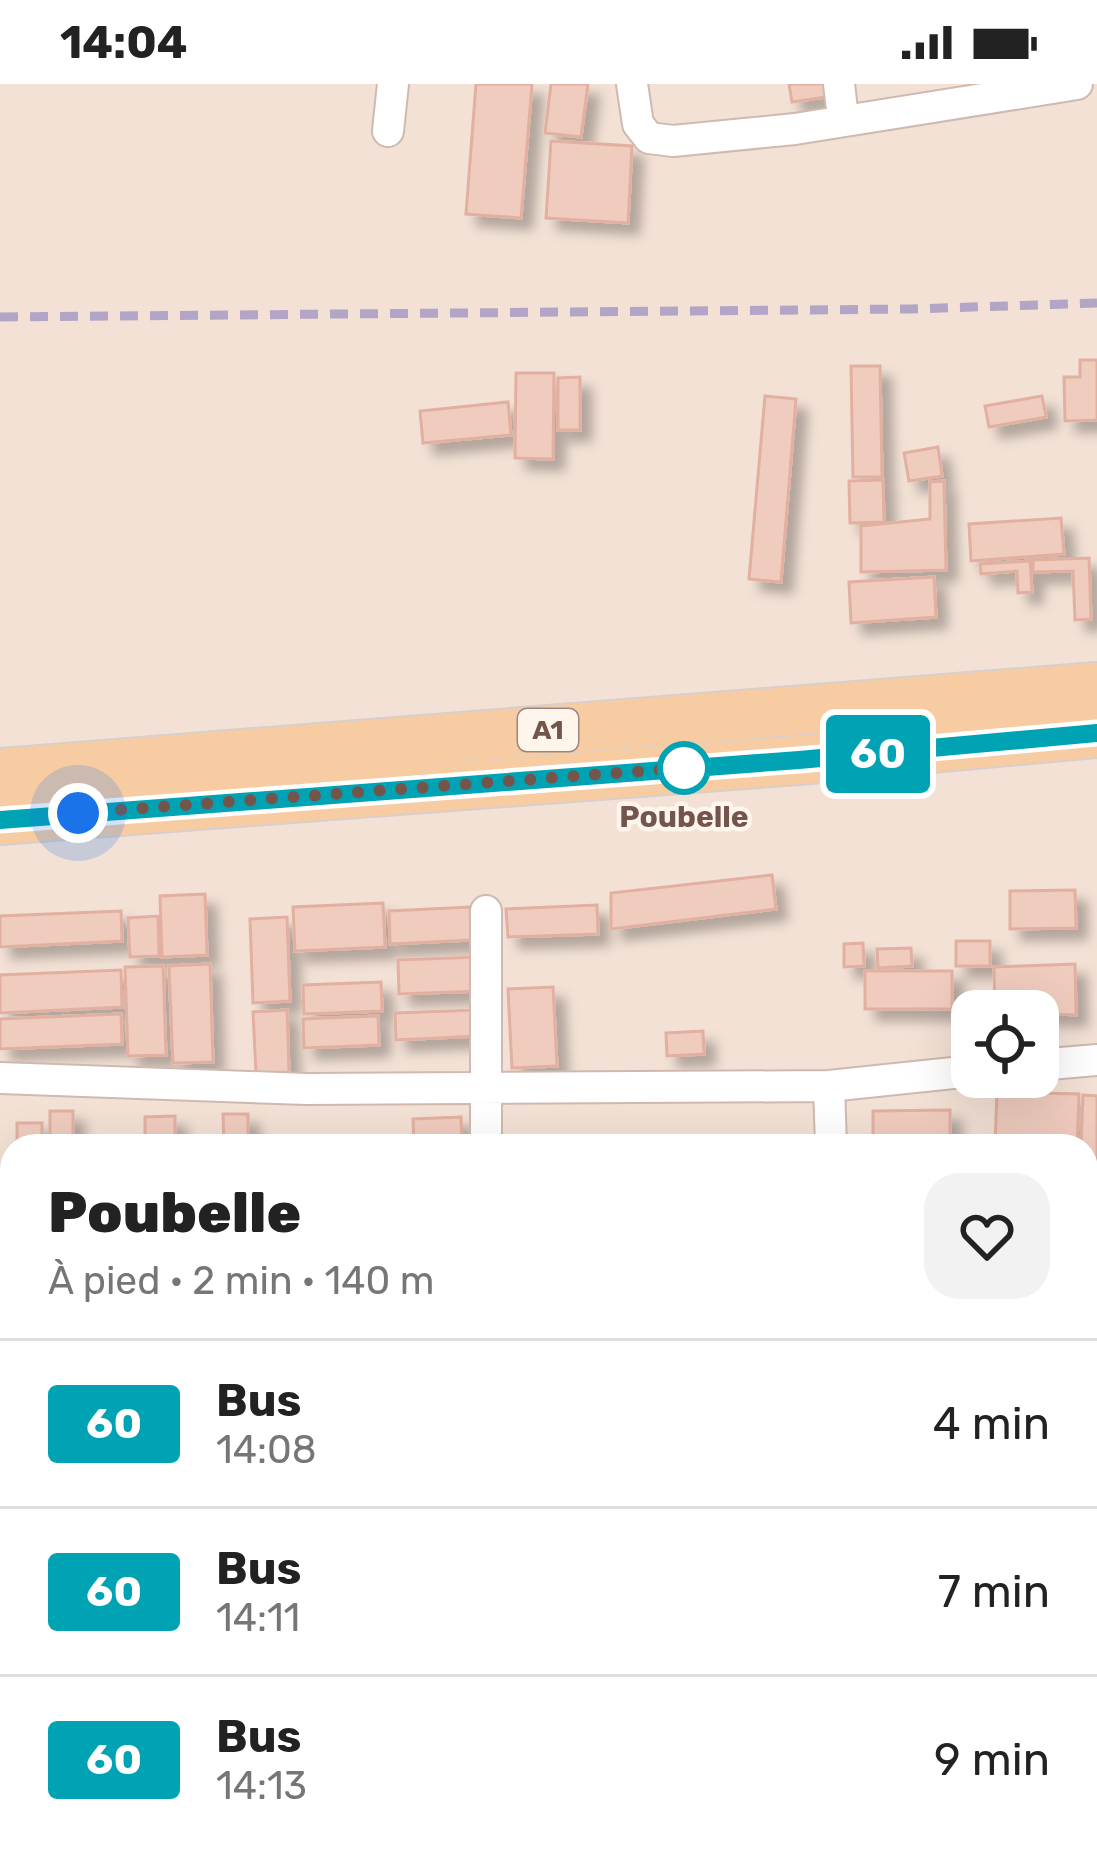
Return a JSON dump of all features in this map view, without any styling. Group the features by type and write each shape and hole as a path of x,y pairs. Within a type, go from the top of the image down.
{"main road":[{"name":"A1","path":"0,773 1097,687"},
{"name":"A1","path":"0,820 1097,733"}],"street":[{"path":"388,131 393,84"},
{"path":"632,84 638,124 649,138 673,141 1066,85"},
{"path":"839,84 843,118"},
{"path":"486,911 486,1134"},
{"path":"1059,1063 1097,1060"},
{"path":"0,1078 305,1089 829,1086 951,1073"},
{"path":"829,1086 831,1134"}],"shaded area":[{"path":"0,84 1097,84 1097,1134 0,1134"}],"building":[{"path":"476,84 532,84 521,218 466,214"},
{"path":"551,84 588,84 581,137 545,133"},
{"path":"789,84 830,84 832,96 792,102"},
{"path":"551,141 632,146 628,223 546,218"},
{"path":"1080,360 1097,360 1097,420 1065,421 1064,377 1080,377"},
{"path":"851,366 880,366 882,477 853,477"},
{"path":"516,373 554,373 553,459 515,458"},
{"path":"580,377 580,430 558,430 558,378"},
{"path":"765,396 796,399 781,582 749,579"},
{"path":"1042,396 1046,417 989,427 985,406"},
{"path":"508,402 511,435 423,443 420,411"},
{"path":"938,447 942,476 909,481 904,453"},
{"path":"883,480 884,522 850,523 849,481"},
{"path":"944,481 946,570 861,572 861,526 930,519 930,482"},
{"path":"1061,518 1064,554 971,561 969,524"},
{"path":"1089,558 1091,619 1075,620 1073,571 1033,572 1033,560"},
{"path":"1030,561 1032,592 1018,593 1017,571 981,574 980,564"},
{"path":"934,577 936,617 851,623 849,582"},
{"path":"772,875 776,909 611,929 611,893"},
{"path":"1075,890 1076,928 1010,929 1010,891"},
{"path":"205,894 207,955 162,957 160,896"},
{"path":"383,903 385,947 295,951 293,907"},
{"path":"597,905 598,934 508,937 506,909"},
{"path":"470,907 471,940 390,944 389,911"},
{"path":"121,911 122,941 0,947 0,916"},
{"path":"158,916 159,956 130,957 128,918"},
{"path":"287,917 290,1001 253,1003 250,919"},
{"path":"956,941 990,941 990,966 956,966"},
{"path":"863,943 864,966 844,967 844,944"},
{"path":"911,948 912,966 878,968 877,949"},
{"path":"479,957 481,991 399,994 398,960"},
{"path":"210,964 213,1062 173,1063 169,966"},
{"path":"1075,964 1076,1015 1059,1014 1059,990 995,990 994,967"},
{"path":"163,966 166,1055 128,1056 125,967"},
{"path":"121,970 122,1007 0,1013 0,975"},
{"path":"865,971 952,971 951,1009 865,1009"},
{"path":"381,982 382,1011 304,1014 303,985"},
{"path":"553,987 557,1066 512,1068 508,989"},
{"path":"287,1010 289,1072 256,1073 253,1012"},
{"path":"477,1010 478,1036 396,1040 395,1013"},
{"path":"121,1014 122,1044 0,1049 0,1019"},
{"path":"378,1016 379,1045 304,1048 303,1019"},
{"path":"703,1031 704,1054 667,1056 666,1033"},
{"path":"1079,1094 1077,1134 995,1134 997,1098"},
{"path":"1083,1095 1097,1096 1097,1134 1081,1134"},
{"path":"950,1110 950,1134 873,1134 873,1111"},
{"path":"50,1111 73,1111 73,1134 50,1134"},
{"path":"223,1114 248,1114 248,1134 224,1134"},
{"path":"175,1116 175,1134 145,1134 145,1117"},
{"path":"461,1117 462,1134 414,1134 413,1119"},
{"path":"17,1123 42,1123 42,1134 17,1134"}],"railway":[{"path":"0,317 912,309 1097,303"}],"bus line":[{"name":"60","path":"0,820 1097,733"}],"place":[{"name":"Poubelle","path":"684,768"}],"route":[{"path":"78,813 684,768"}]}
